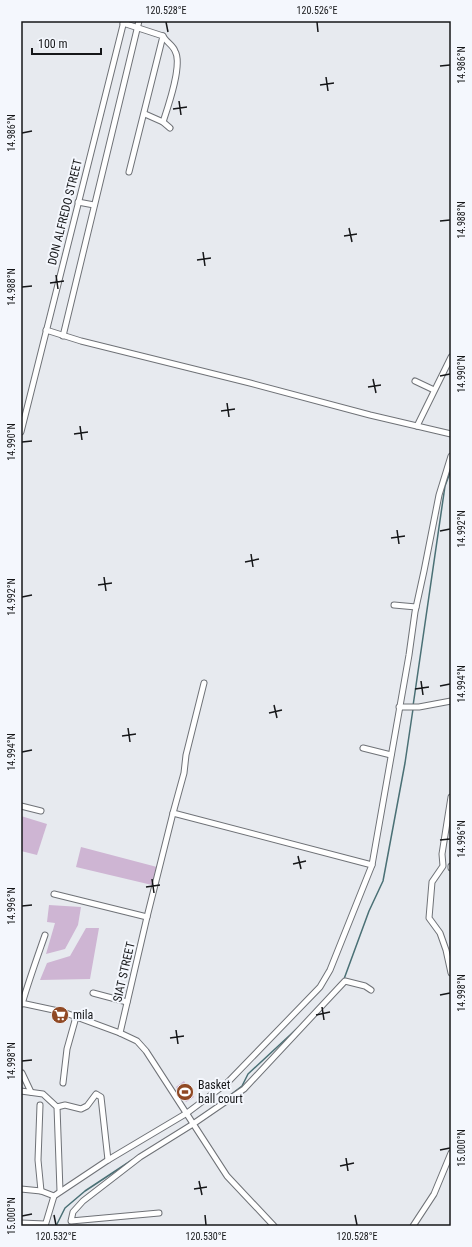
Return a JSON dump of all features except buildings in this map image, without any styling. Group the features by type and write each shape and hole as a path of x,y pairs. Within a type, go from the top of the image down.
{"street":[{"path":"63,336 140,21"},
{"path":"124,22 163,36 175,50 178,60 176,73 163,122"},
{"name":"DON ALFREDO STREET","path":"21,432 124,22"},
{"path":"129,172 145,114 163,36"},
{"path":"145,114 163,122 170,128"},
{"path":"78,202 94,205"},
{"path":"46,330 63,336 250,383 370,416 451,434"},
{"path":"417,426 451,357"},
{"path":"415,381 434,390"},
{"path":"21,1223 45,1225 54,1196 60,1191 108,1160 187,1113 227,1083 320,987 330,970 372,865 401,707 416,607 434,526 439,495 451,456"},
{"path":"394,605 416,607"},
{"name":"SIAT STREET","path":"120,1033 147,917 184,773 186,755 204,683"},
{"path":"401,707 414,707 451,701"},
{"path":"363,748 391,755"},
{"path":"451,797 442,854 443,866 432,882 429,918 440,933 446,950 451,974"},
{"path":"21,806 42,811"},
{"path":"173,813 372,865"},
{"path":"54,894 147,917"},
{"path":"45,935 30,974 22,1003 62,1012 120,1033 137,1041 146,1051 227,1176 274,1226"},
{"path":"159,1212 70,1224 73,1212 83,1201 140,1157 244,1089 345,981 365,986 371,990"},
{"path":"93,993 127,1002"},
{"path":"63,1083 67,1049 76,1017"},
{"path":"22,1073 30,1092"},
{"path":"21,1091 43,1094 57,1107 60,1191"},
{"path":"57,1107 65,1105 81,1109 87,1106 96,1094 101,1097 108,1160"},
{"path":"40,1105 38,1160 41,1191"},
{"path":"414,1226 434,1194 451,1153"},
{"path":"21,1189 41,1191 54,1196"}],"shaded area":[{"path":"21,816 47,824 37,855 21,851"},
{"path":"81,847 157,867 152,885 76,867"},
{"path":"49,905 81,907 78,925 65,949 46,954 55,923 47,922"},
{"path":"86,928 99,928 90,979 40,980 47,963 70,956"},
{"name":"Basket ball court","path":"184,1081 194,1097 186,1102 176,1087"}],"waterway":[{"path":"413,706 445,486 451,470"},
{"path":"344,979 369,911 383,881 405,763 413,709"},
{"path":"220,1103 242,1086 248,1074 303,1023"},
{"path":"56,1226 65,1208 85,1191 132,1160"}],"place":[{"name":"mila","path":"60,1015"},
{"name":"Basket ball court","path":"185,1092"}]}
